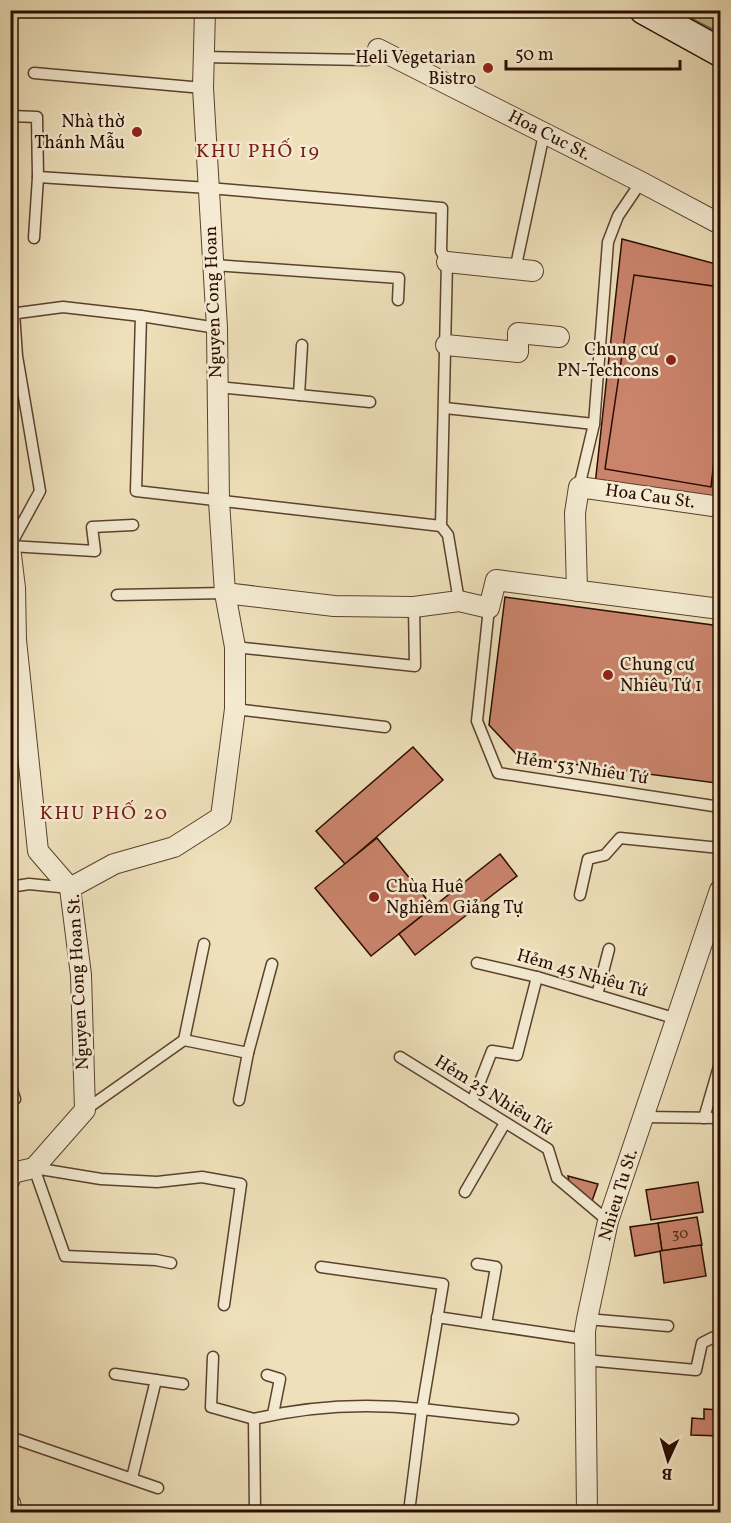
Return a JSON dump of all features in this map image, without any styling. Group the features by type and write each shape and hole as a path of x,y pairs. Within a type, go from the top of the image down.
{"street":[{"name":"Nguyen Cong Hoan","path":"205,10 203,88 217,328 219,501 225,593"},
{"path":"644,10 720,52"},
{"name":"Hoa Cuc St.","path":"378,50 720,224"},
{"path":"447,262 524,271"},
{"path":"446,345 518,352 518,333 559,337"},
{"path":"577,591 575,513 579,487"},
{"name":"Hoa Cau St.","path":"579,487 720,507"},
{"path":"10,547 13,641 38,851 70,888"},
{"path":"225,593 334,606 414,607 459,601 489,608 496,580 720,609"},
{"name":"Nguyen Cong Hoan St.","path":"85,1110 81,975 70,888 114,864 174,847 220,817 235,709 236,647 225,593"},
{"name":"Nhieu Tu St.","path":"587,1512 586,1329 608,1221 720,895"},
{"path":"11,1175 34,1168 85,1110"},
{"path":"10,1503 12,1512"}],"lane":[{"path":"203,57 367,60 378,50"},
{"path":"34,73 203,88"},
{"path":"10,116 37,117 39,177 34,238"},
{"path":"524,271 544,134"},
{"path":"39,177 209,188 442,208 441,251 447,262 441,526 448,535 459,601"},
{"path":"579,487 594,424 608,242 618,216 641,182"},
{"path":"214,265 399,278 398,300"},
{"path":"133,525 92,527 95,551 10,547 40,492 14,357 12,314 63,308 141,316 217,328"},
{"path":"141,316 136,491 441,526"},
{"path":"299,396 302,345"},
{"path":"218,387 370,402"},
{"path":"445,408 594,424"},
{"path":"117,596 225,593"},
{"path":"236,647 415,666 414,607"},
{"name":"Hẻm 53 Nhiêu Tứ","path":"489,608 477,721 498,772 720,807"},
{"path":"235,709 385,727"},
{"path":"580,895 588,859 605,855 620,838 720,849"},
{"path":"10,888 29,884 70,888"},
{"path":"85,1110 184,1040 204,944"},
{"path":"597,995 609,949"},
{"name":"Hẻm 45 Nhiêu Tứ","path":"477,963 537,977 677,1019"},
{"path":"239,1100 248,1053 272,964"},
{"path":"472,1102 492,1051 517,1056 537,977"},
{"path":"184,1040 248,1053"},
{"name":"Hẻm 25 Nhiêu Tứ","path":"400,1057 548,1149 557,1178 608,1221"},
{"path":"704,1118 720,1063"},
{"path":"10,1085 15,1099 10,1102"},
{"path":"644,1117 720,1118"},
{"path":"465,1192 506,1123"},
{"path":"171,1263 156,1260 65,1256 34,1168 101,1179 157,1182 201,1176 242,1184 224,1305"},
{"path":"477,1264 496,1267 486,1324"},
{"path":"321,1266 442,1284 422,1409 409,1512"},
{"path":"437,1317 486,1324 586,1329 668,1326"},
{"path":"585,1360 696,1370 702,1343 720,1334"},
{"path":"213,1357 211,1407 254,1419 290,1410 382,1405 513,1419"},
{"path":"115,1374 183,1384"},
{"path":"267,1375 280,1378 273,1414"},
{"path":"132,1478 156,1380"},
{"path":"254,1419 255,1512"},
{"path":"10,1437 158,1488"}],"green space":[{"path":"677,11 720,11 720,33"}],"building":[{"name":"Chung cư PN-Techcons","path":"622,239 720,265 720,506 595,485"},
{"name":"Chung cư PN-Techcons","path":"634,275 720,287 720,433 717,433 711,487 605,469"},
{"name":"Chung cư Nhiêu Tứ 1","path":"505,597 720,626 720,747 716,783 519,757 489,725"},
{"path":"413,747 443,780 345,864 316,831"},
{"name":"Chùa Huê Nghiêm Giảng Tự","path":"377,838 433,907 371,956 315,888"},
{"path":"500,854 517,876 415,955 399,934"},
{"path":"568,1176 598,1184 592,1201 569,1182"},
{"path":"698,1182 703,1212 651,1220 646,1190"},
{"path":"697,1217 702,1245 662,1251 658,1223"},
{"path":"658,1223 662,1251 635,1256 630,1227"},
{"path":"701,1245 706,1276 664,1283 660,1251"},
{"path":"704,1409 720,1410 720,1436 691,1435 692,1418 704,1419"}],"place":[{"name":"Heli Vegetarian Bistro","path":"488,68"},
{"name":"Nhà thờ Thánh Mẫu","path":"137,132"},
{"name":"Chung cư PN-Techcons","path":"671,360"},
{"name":"Chung cư Nhiêu Tứ 1","path":"608,675"},
{"name":"Chùa Huê Nghiêm Giảng Tự","path":"374,897"}],"district":[{"name":"KHU PHỐ 19","path":"258,152"},
{"name":"KHU PHỐ 20","path":"104,814"}]}
